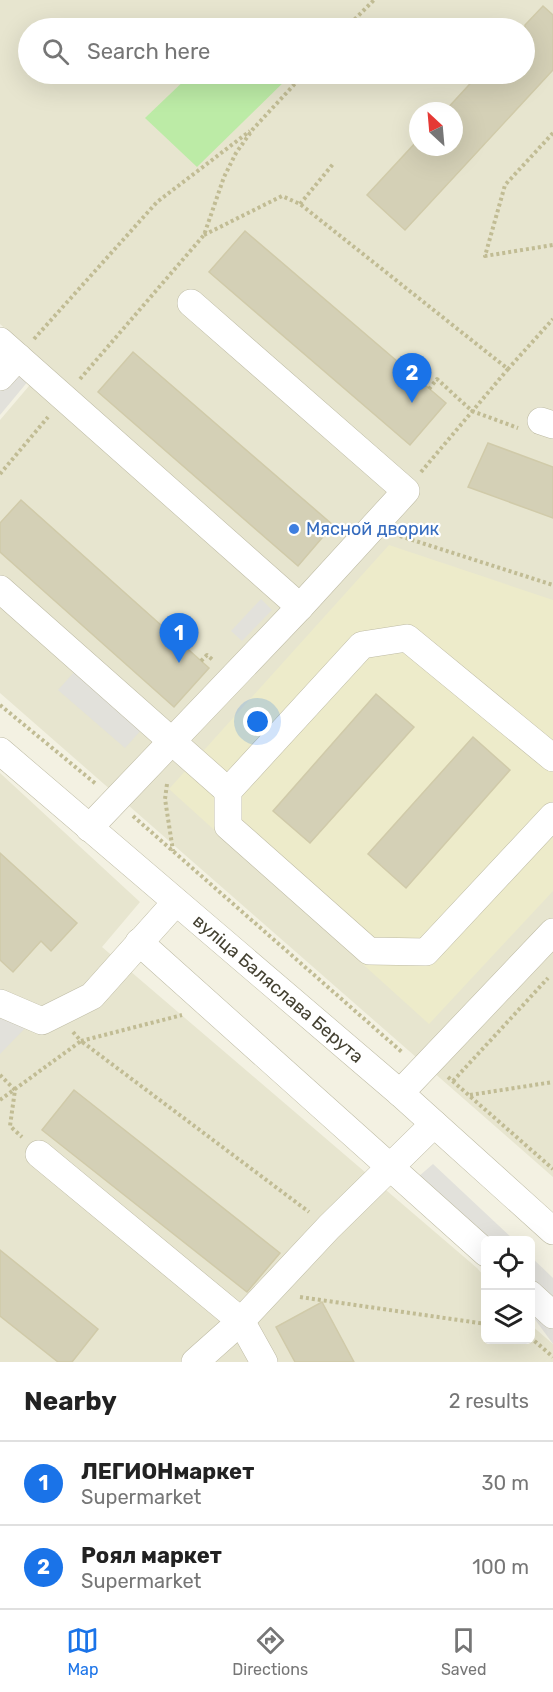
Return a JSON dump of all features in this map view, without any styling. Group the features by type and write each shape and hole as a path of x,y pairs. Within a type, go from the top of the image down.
{"street":[{"path":"89,828 300,607 406,491 191,303"},
{"path":"0,377 9,349 300,607"},
{"path":"0,589 228,791"},
{"path":"553,758 407,638 362,645 228,791 228,826 369,951 426,952 553,816"},
{"name":"вуліца Баляслава Берута","path":"0,751 400,1093 553,1231"},
{"path":"0,1004 42,1021 92,996 176,902"},
{"path":"400,1093 553,932"},
{"path":"139,942 481,1248"},
{"path":"195,1362 241,1321 329,1227 392,1168 434,1124"},
{"path":"39,1154 241,1321 264,1362"},
{"path":"535,1298 553,1315"}],"path":[{"path":"356,18 374,0"},
{"path":"0,474 204,235 224,177 236,153 253,129 295,84"},
{"path":"9,349 157,202 253,129"},
{"path":"553,133 505,185 485,256 553,245"},
{"path":"300,204 333,164"},
{"path":"204,235 282,196 300,204 508,369"},
{"path":"406,491 472,411 553,319"},
{"path":"429,389 437,379 472,411 539,425"},
{"path":"373,528 553,585"},
{"path":"0,705 116,801 405,1054 430,1061 553,1169"},
{"path":"171,740 165,799 173,851"},
{"path":"453,1081 553,973"},
{"path":"0,1100 81,1041 211,1007"},
{"path":"57,1014 81,1041 329,1227"},
{"path":"0,1076 15,1090"},
{"path":"469,1095 553,1082"},
{"path":"15,1090 10,1126 39,1154"},
{"path":"269,1292 481,1323"},
{"path":"535,1341 553,1357"}],"shaded area":[{"path":"0,0 553,0 553,1177 0,693 0,420 46,366 0,324"},
{"path":"0,357 29,380 0,415"},
{"path":"389,545 553,600 553,891 429,1024 169,789"},
{"path":"261,599 272,610 242,641 231,631"},
{"path":"76,670 143,728 125,748 58,690"},
{"path":"0,773 140,902 102,947 477,1268 481,1272 481,1344 535,1344 535,1328 553,1344 553,1362 0,1362"},
{"path":"0,993 31,1022 0,1054"},
{"path":"433,1164 510,1236 481,1236 481,1265 403,1190"},
{"path":"535,1261 553,1278 553,1344 535,1319"}],"green space":[{"path":"181,84 282,84 197,167 145,118"}],"building":[{"path":"543,6 553,15 553,70 405,230 367,195 409,150 409,156 463,156 463,102 453,102 470,84 535,84 535,18 532,18"},
{"path":"245,231 446,403 410,445 209,272"},
{"path":"133,352 333,525 298,566 98,392"},
{"path":"488,443 553,467 553,518 468,487"},
{"path":"21,500 209,668 174,707 0,552 0,523"},
{"path":"376,694 414,727 310,843 273,811"},
{"path":"473,737 510,770 406,888 368,854"},
{"path":"0,853 77,923 51,951 41,941 13,972 0,960"},
{"path":"74,1090 280,1253 247,1292 42,1130"},
{"path":"0,1250 98,1329 72,1362 58,1362 0,1316"},
{"path":"322,1302 354,1362 295,1362 276,1327"}],"place":[{"name":"Роял маркет","path":"412,403"},
{"name":"Мясной дворик","path":"294,529"},
{"name":"ЛЕГИОНмаркет","path":"179,663"}]}
